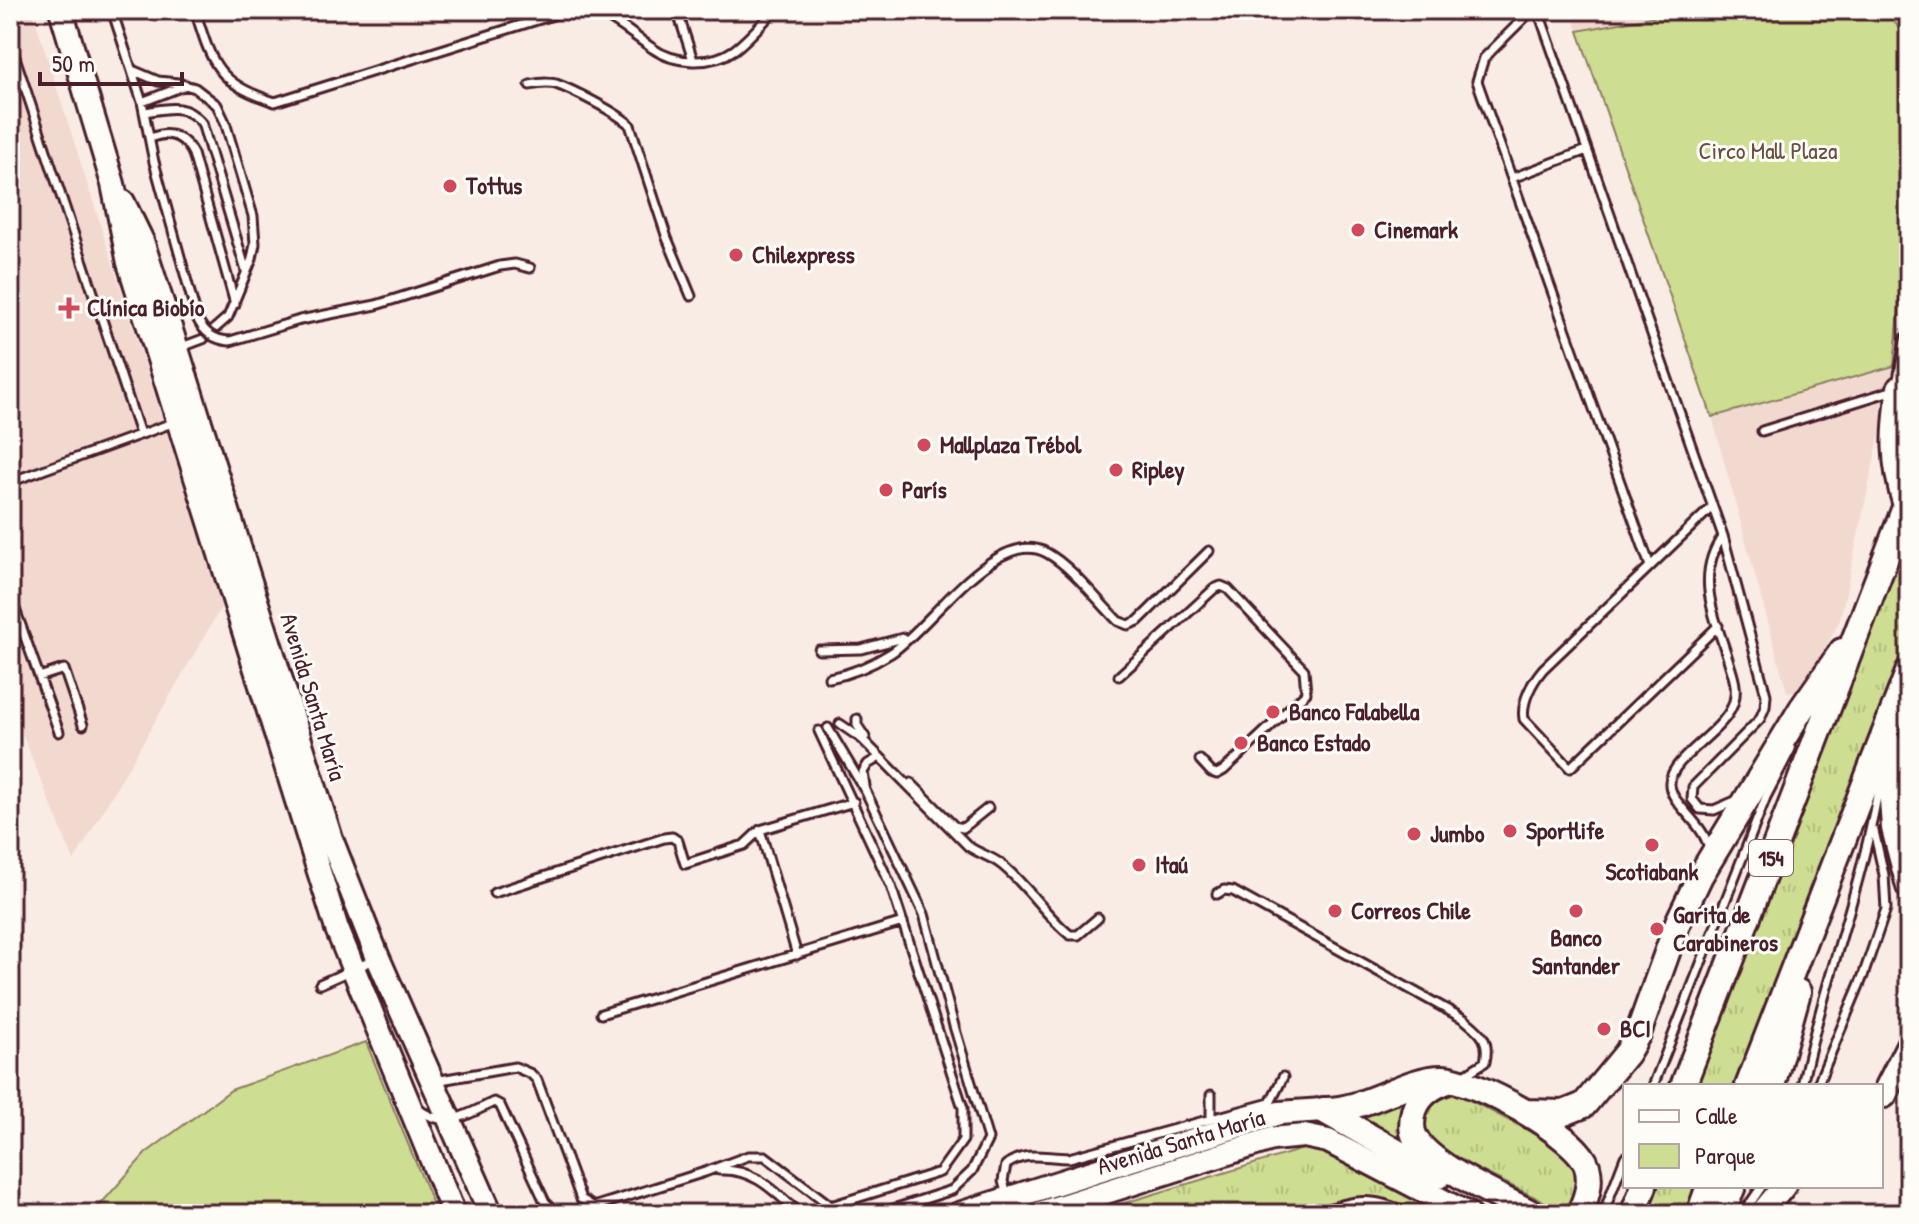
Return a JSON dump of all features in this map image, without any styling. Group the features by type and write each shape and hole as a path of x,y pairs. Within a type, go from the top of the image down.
{"main road":[{"name":"Avenida Santa María","path":"61,10 113,184 129,263 352,970 454,1214"},
{"name":"Avenida Santa María","path":"113,184 142,241 316,796 378,958 491,1214"},
{"path":"1900,388 1893,444 1897,474 1907,501"},
{"name":"154","path":"1684,1084 1907,501"},
{"path":"1526,1112 1564,1113 1578,1108 1594,1095 1627,1053 1638,1034 1678,922 1710,860 1820,681 1860,629"},
{"name":"154","path":"1749,1084 1909,670"},
{"path":"1888,729 1891,802 1909,886"},
{"path":"1773,1084 1794,1011 1806,936"},
{"path":"1883,1095 1909,1045"},
{"path":"1883,1096 1909,1063"},
{"path":"1323,1110 1341,1109 1429,1080 1440,1078 1455,1081 1526,1112 1567,1140 1583,1157 1589,1183 1579,1214"},
{"path":"1455,1081 1436,1086 1423,1096 1413,1113 1414,1136 1434,1159 1521,1212"},
{"name":"Avenida Santa María","path":"959,1214 1279,1113 1323,1110"},
{"path":"1323,1110 1521,1212"},
{"name":"Avenida Santa María","path":"1037,1214 1272,1139 1304,1136 1340,1145 1468,1214"},
{"path":"1633,1214 1643,1188"},
{"path":"1699,1214 1708,1188"},
{"path":"1722,1214 1732,1188"},
{"path":"1761,1214 1782,1188"}],"street":[{"path":"1900,388 1909,339"}],"lane":[{"path":"112,10 145,112 154,162 197,318 213,338 230,341 300,320 376,305 500,266 515,264 530,268"},
{"path":"195,10 207,50 220,72 244,90 275,102 569,10"},
{"path":"594,10 605,14 658,52 676,60 718,57 732,52 775,10"},
{"path":"677,10 693,60"},
{"path":"1650,566 1477,81 1484,58 1535,10 1723,536 1766,701 1760,719 1695,781 1691,793 1695,804 1707,810 1720,809 1750,793"},
{"path":"10,42 140,434"},
{"path":"132,70 158,81 186,85 211,98 225,122 253,216 255,244 247,273 228,317 212,333 177,349"},
{"path":"530,85 544,82 556,85 621,116 630,125 667,238 691,296"},
{"path":"142,102 186,85"},
{"path":"145,112 176,107 192,112 202,123 247,273"},
{"path":"151,138 170,134 184,140 190,147 235,304"},
{"path":"1512,178 1587,150"},
{"path":"1762,431 1900,388"},
{"path":"10,482 177,421"},
{"path":"1712,507 1543,669 1531,686 1523,712 1524,719 1570,768 1718,626"},
{"path":"1710,860 1708,843 1701,828 1673,797 1670,785 1675,769 1725,719 1734,702 1734,680 1707,586 1707,572 1715,547 1723,536"},
{"path":"829,678 866,667 893,652 989,562 1015,549 1045,552 1059,561 1118,621 1128,625 1138,621 1209,551"},
{"path":"1119,676 1214,589 1221,586 1228,589 1304,670 1306,693 1224,770 1217,774 1211,772 1200,760"},
{"path":"10,595 59,732"},
{"path":"1809,715 1860,629"},
{"path":"819,650 861,649 895,642 912,634"},
{"path":"39,677 64,669 83,725"},
{"path":"857,719 861,733 954,826 963,828 988,808"},
{"path":"840,724 862,739 968,846 1004,866 1070,935 1078,935 1098,918"},
{"path":"1802,1084 1810,1045 1873,828 1888,729"},
{"path":"705,1172 743,1170 763,1181 803,1214 940,1172 963,1140 963,1108 891,886 823,730 866,792 924,914 988,1139 972,1171 952,1190 878,1214"},
{"path":"1654,1084 1766,797 1795,741"},
{"path":"866,792 863,772 868,764 880,757"},
{"path":"494,893 664,838 672,837 678,841 685,864 744,845 760,830 854,802"},
{"path":"1818,1084 1863,976 1886,909 1884,875 1873,828"},
{"path":"760,830 797,955"},
{"path":"1217,894 1224,890 1233,891 1318,941 1464,1019 1484,1035 1488,1043 1487,1052 1485,1062 1455,1081"},
{"path":"601,1014 903,922"},
{"path":"320,984 378,958"},
{"path":"434,1082 515,1067 531,1074 537,1080 581,1199 594,1207"},
{"path":"1007,1199 1003,1181 1006,1165 1017,1157 1034,1153 1069,1158 1270,1103 1283,1077"},
{"path":"1211,1095 1211,1118"},
{"path":"405,1099 431,1118 452,1121 494,1102 500,1105 545,1202 557,1213 568,1214 594,1207 748,1156 765,1156 831,1206"},
{"path":"1603,1214 1623,1162"},
{"path":"1743,1214 1761,1188"},
{"path":"1312,1214 1370,1200 1389,1204 1410,1214"}],"shaded area":[{"name":"Clínica Biobío","path":"10,10 32,10 222,606 74,861 10,704"},
{"path":"1570,10 1687,10 1578,31"},
{"path":"1894,366 1840,620 1803,692 1787,692 1712,417"}],"green space":[{"name":"Circo Mall Plaza","path":"1687,10 1887,10 1898,27 1909,56 1909,200 1894,366 1712,417 1578,31"},
{"path":"1909,530 1909,633 1874,733 1738,1084 1698,1084"},
{"path":"366,1042 437,1214 83,1214 100,1205 146,1153 231,1090"},
{"path":"1413,1093 1407,1149 1346,1117"},
{"path":"1452,1095 1462,1096 1569,1152 1582,1170 1569,1214 1435,1148 1422,1131 1425,1117 1434,1103"},
{"path":"1313,1146 1444,1214 1088,1214"},
{"path":"1657,1188 1698,1188 1688,1214 1648,1214"}],"place":[{"name":"Tottus","path":"450,186"},
{"name":"Cinemark","path":"1358,230"},
{"name":"Chilexpress","path":"736,255"},
{"name":"Clínica Biobío","path":"69,308"},
{"name":"Mallplaza Trébol","path":"924,445"},
{"name":"Ripley","path":"1116,470"},
{"name":"París","path":"886,490"},
{"name":"Banco Falabella","path":"1273,712"},
{"name":"Banco Estado","path":"1241,743"},
{"name":"Sportlife","path":"1510,831"},
{"name":"Jumbo","path":"1414,834"},
{"name":"Scotiabank","path":"1652,845"},
{"name":"Itaú","path":"1139,865"},
{"name":"Correos Chile","path":"1335,911"},
{"name":"Banco Santander","path":"1576,911"},
{"name":"Garita de Carabineros","path":"1657,929"},
{"name":"BCI","path":"1604,1029"}]}
